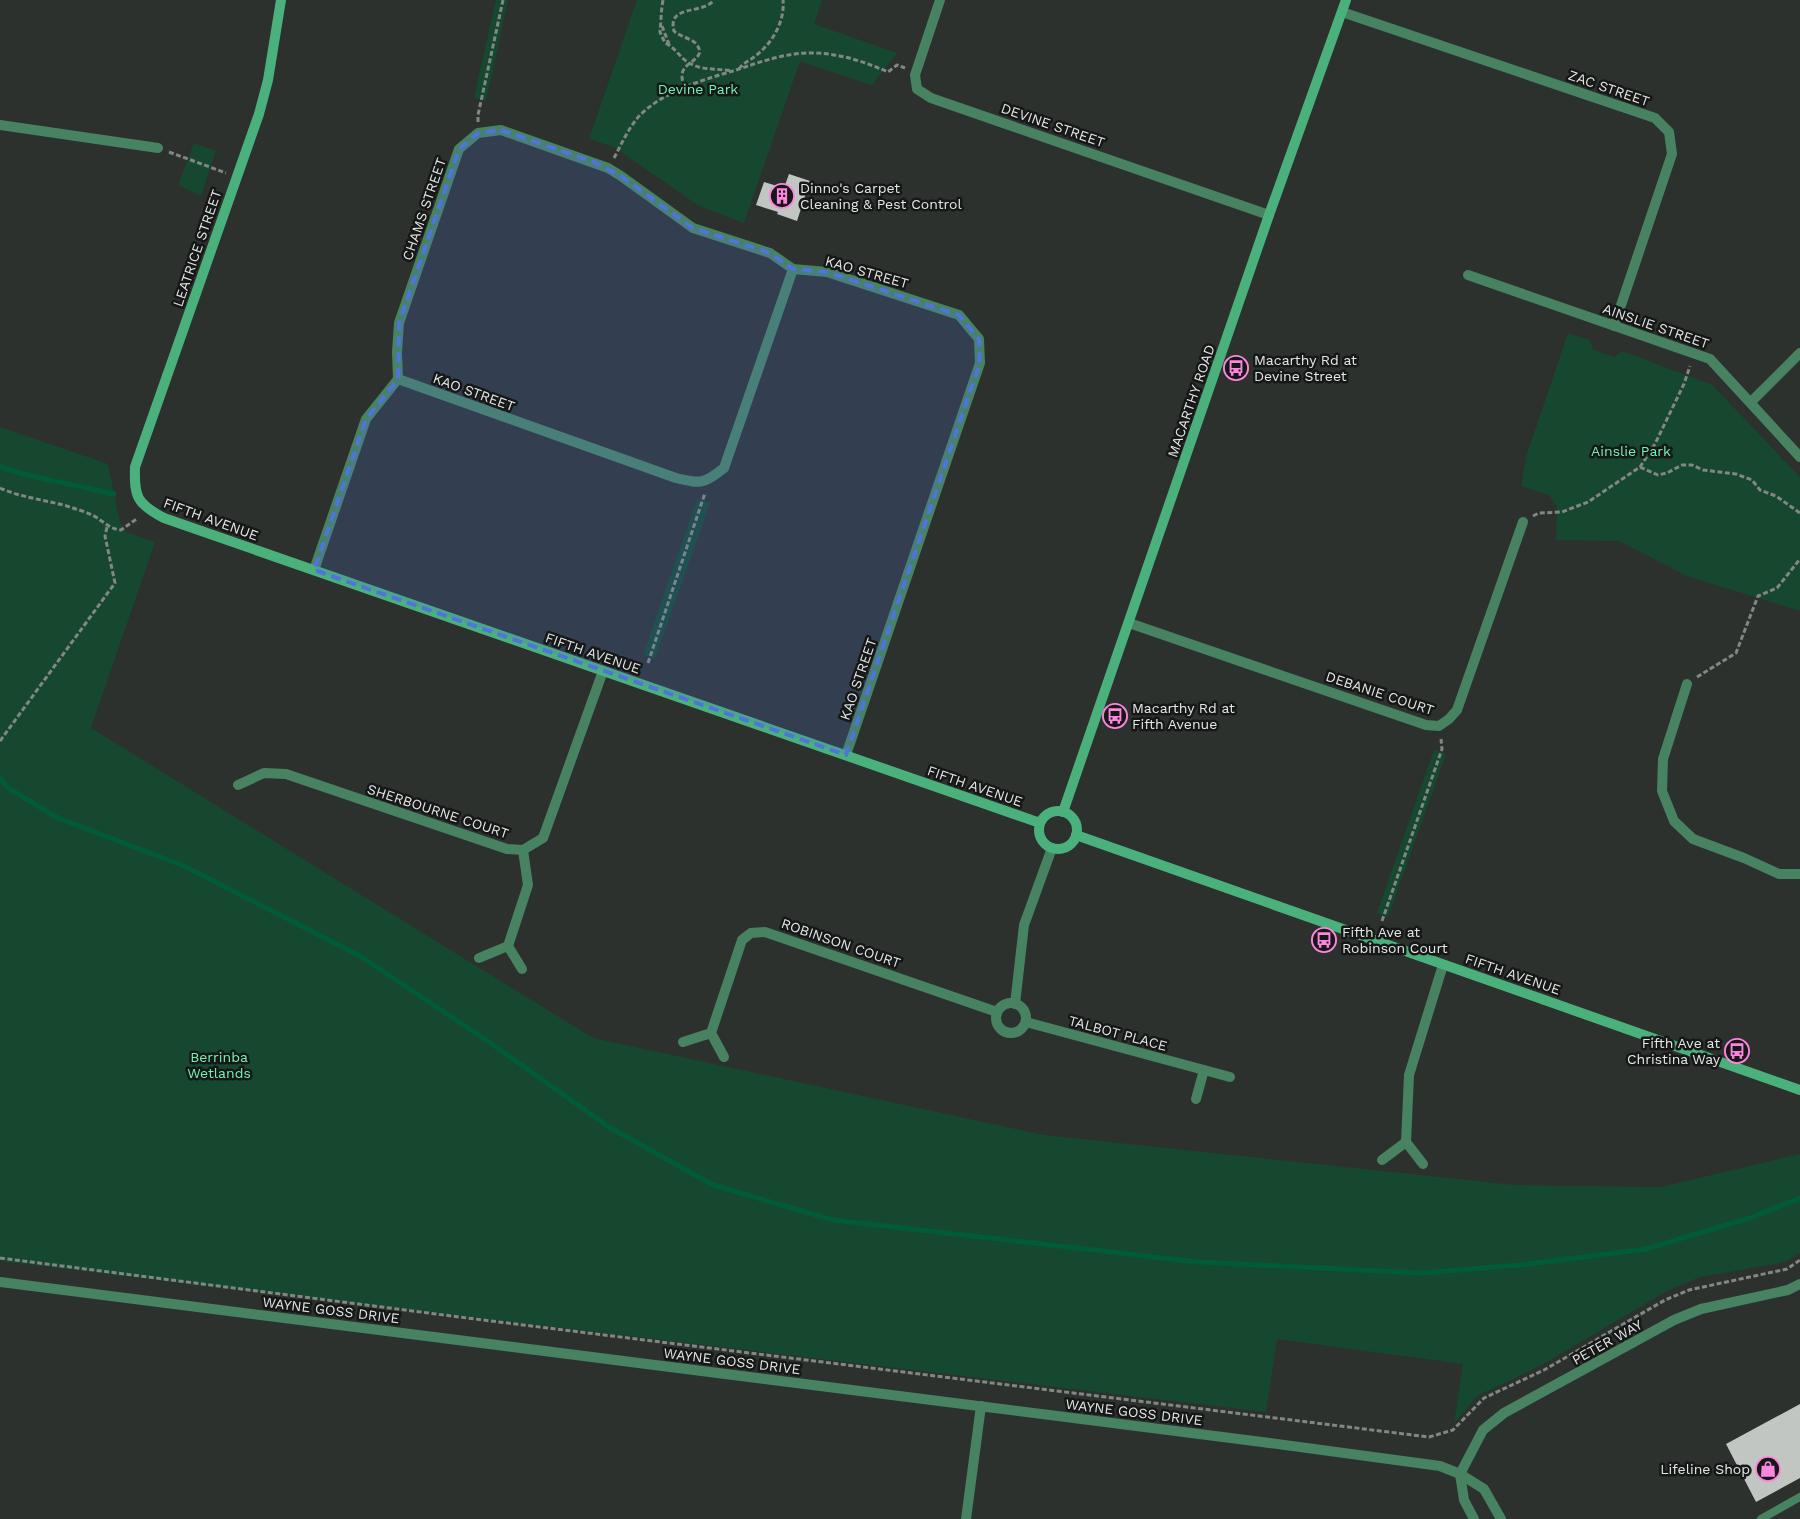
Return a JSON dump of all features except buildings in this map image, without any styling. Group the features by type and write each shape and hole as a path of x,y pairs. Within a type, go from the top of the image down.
{"street":[{"name":"LEATRICE STREET","path":"140,502 134,485 135,467 259,114 268,80 281,0"},
{"path":"916,72 940,0"},
{"name":"MACARTHY ROAD","path":"1063,812 1269,214 1346,0"},
{"name":"ZAC STREET","path":"1342,12 1655,118 1669,132 1672,154 1614,326"},
{"name":"DEVINE STREET","path":"916,72 917,89 932,98 1269,214"},
{"path":"0,125 158,148"},
{"path":"478,134 501,130 608,168 622,176 693,228 770,253 793,269 724,468 709,480"},
{"name":"CHAMS STREET","path":"398,379 399,323 459,149 478,134"},
{"name":"KAO STREET","path":"793,269 827,272 960,315 979,339 980,363 846,755"},
{"name":"AINSLIE STREET","path":"1468,275 1710,359 1800,457"},
{"path":"1751,402 1800,353"},
{"path":"314,570 366,418 398,379"},
{"name":"KAO STREET","path":"398,379 676,478 694,482 709,480"},
{"name":"FIFTH AVENUE","path":"140,502 149,510 164,518 1040,823"},
{"name":"DEBANIE COURT","path":"1129,623 1426,725 1439,726 1457,710 1523,522"},
{"name":"SHERBOURNE COURT","path":"238,785 264,773 286,774 508,849 523,850 544,838 603,671"},
{"path":"1687,684 1663,759 1662,791 1674,821 1693,839 1744,858 1779,874 1800,874"},
{"path":"1057,811 1063,812 1072,818 1076,835 1073,841 1064,848 1052,848 1042,840 1039,829 1040,823 1047,814 1057,811"},
{"name":"FIFTH AVENUE","path":"1076,835 1800,1090"},
{"path":"1015,1004 1024,925 1052,848"},
{"path":"479,958 508,946 528,886 523,850"},
{"name":"ROBINSON COURT","path":"711,1034 742,940 751,933 765,932 997,1012"},
{"path":"508,946 522,969"},
{"path":"1423,1164 1406,1142 1409,1075 1444,964"},
{"path":"1004,1004 1015,1004 1025,1013 1026,1022 1018,1032 1006,1033 1000,1030 996,1024 997,1012 1004,1004"},
{"name":"TALBOT PLACE","path":"1026,1022 1230,1077"},
{"path":"683,1042 711,1034 724,1057"},
{"path":"1196,1099 1204,1070"},
{"path":"1382,1160 1406,1142"},
{"name":"WAYNE GOSS DRIVE","path":"0,1282 1440,1466 1460,1474 1484,1489 1501,1519"},
{"name":"PETER WAY","path":"1460,1474 1483,1430 1504,1413 1674,1320 1701,1309 1788,1290 1800,1284"},
{"path":"966,1519 981,1406"},
{"path":"1460,1474 1464,1500 1474,1519"}],"lane":[{"path":"1764,1518 1800,1497"}],"path":[{"path":"478,134 478,115 503,0"},
{"path":"663,0 660,32 662,40 670,44 689,63 705,69 732,71"},
{"path":"684,88 683,69 698,58 699,46 696,42 674,31 673,19 676,14 706,6 714,0"},
{"path":"739,69 770,40 782,20 784,11 783,0"},
{"path":"608,168 627,133 640,116 663,98 684,88 779,55 808,53 850,58 888,72 897,65 916,72"},
{"path":"158,148 236,177"},
{"path":"1523,522 1539,513 1562,512 1588,502 1640,467 1655,444 1684,384 1694,353"},
{"path":"1640,467 1658,475 1667,474 1682,465 1692,465 1703,470 1736,474 1752,480 1760,490 1776,496 1800,513"},
{"path":"648,663 709,480"},
{"path":"0,488 13,494 76,509 101,520 108,527 121,530 149,510"},
{"path":"0,741 115,583 106,536 108,527"},
{"path":"1687,684 1706,670 1736,653 1758,596 1777,588 1800,559"},
{"path":"1382,920 1442,749 1439,726"},
{"path":"0,1258 1419,1436 1429,1437 1453,1430"}],"highlighted area":[{"path":"501,130 594,162 621,176 693,228 770,253 793,269 827,272 959,315 979,339 980,363 846,755 314,570 366,419 398,379 399,323 459,149 478,133"}],"green space":[{"path":"496,0 508,0 486,101 474,98"},
{"name":"Devine Park","path":"637,0 822,0 814,24 897,53 872,85 800,61 744,223 699,206 614,147 589,139"},
{"path":"194,143 216,151 201,196 178,185"},
{"name":"Ainslie Park","path":"1568,333 1590,340 1593,350 1614,357 1622,351 1712,385 1800,477 1800,611 1687,576 1619,541 1556,540 1557,507 1549,495 1521,486 1526,457"},
{"name":"Berrinba Wetlands","path":"0,427 108,464 120,523 126,532 155,542 91,728 593,1038 1044,1135 1514,1185 1661,1187 1800,1154 1800,1253 1785,1262 1700,1277 1667,1291 1540,1366 1477,1396 1454,1423 1463,1364 1277,1339 1266,1412 0,1261"},
{"path":"697,499 710,503 655,659 643,655"},
{"path":"1434,750 1446,754 1388,917 1377,913"}],"waterway":[{"path":"0,467 27,475 114,494"},
{"path":"0,778 8,788 58,818 184,866 360,956 486,1040 609,1127 713,1185 833,1220 1198,1262 1422,1273 1521,1265 1646,1249 1750,1218 1800,1198"}],"place":[{"name":"Dinno's Carpet Cleaning & Pest Control","path":"782,196"},
{"name":"Macarthy Rd at Devine Street","path":"1236,368"},
{"name":"Macarthy Rd at Fifth Avenue","path":"1115,716"},
{"name":"Fifth Ave at Robinson Court","path":"1324,940"},
{"name":"Fifth Ave at Christina Way","path":"1737,1051"},
{"name":"Lifeline Shop","path":"1768,1469"}]}
